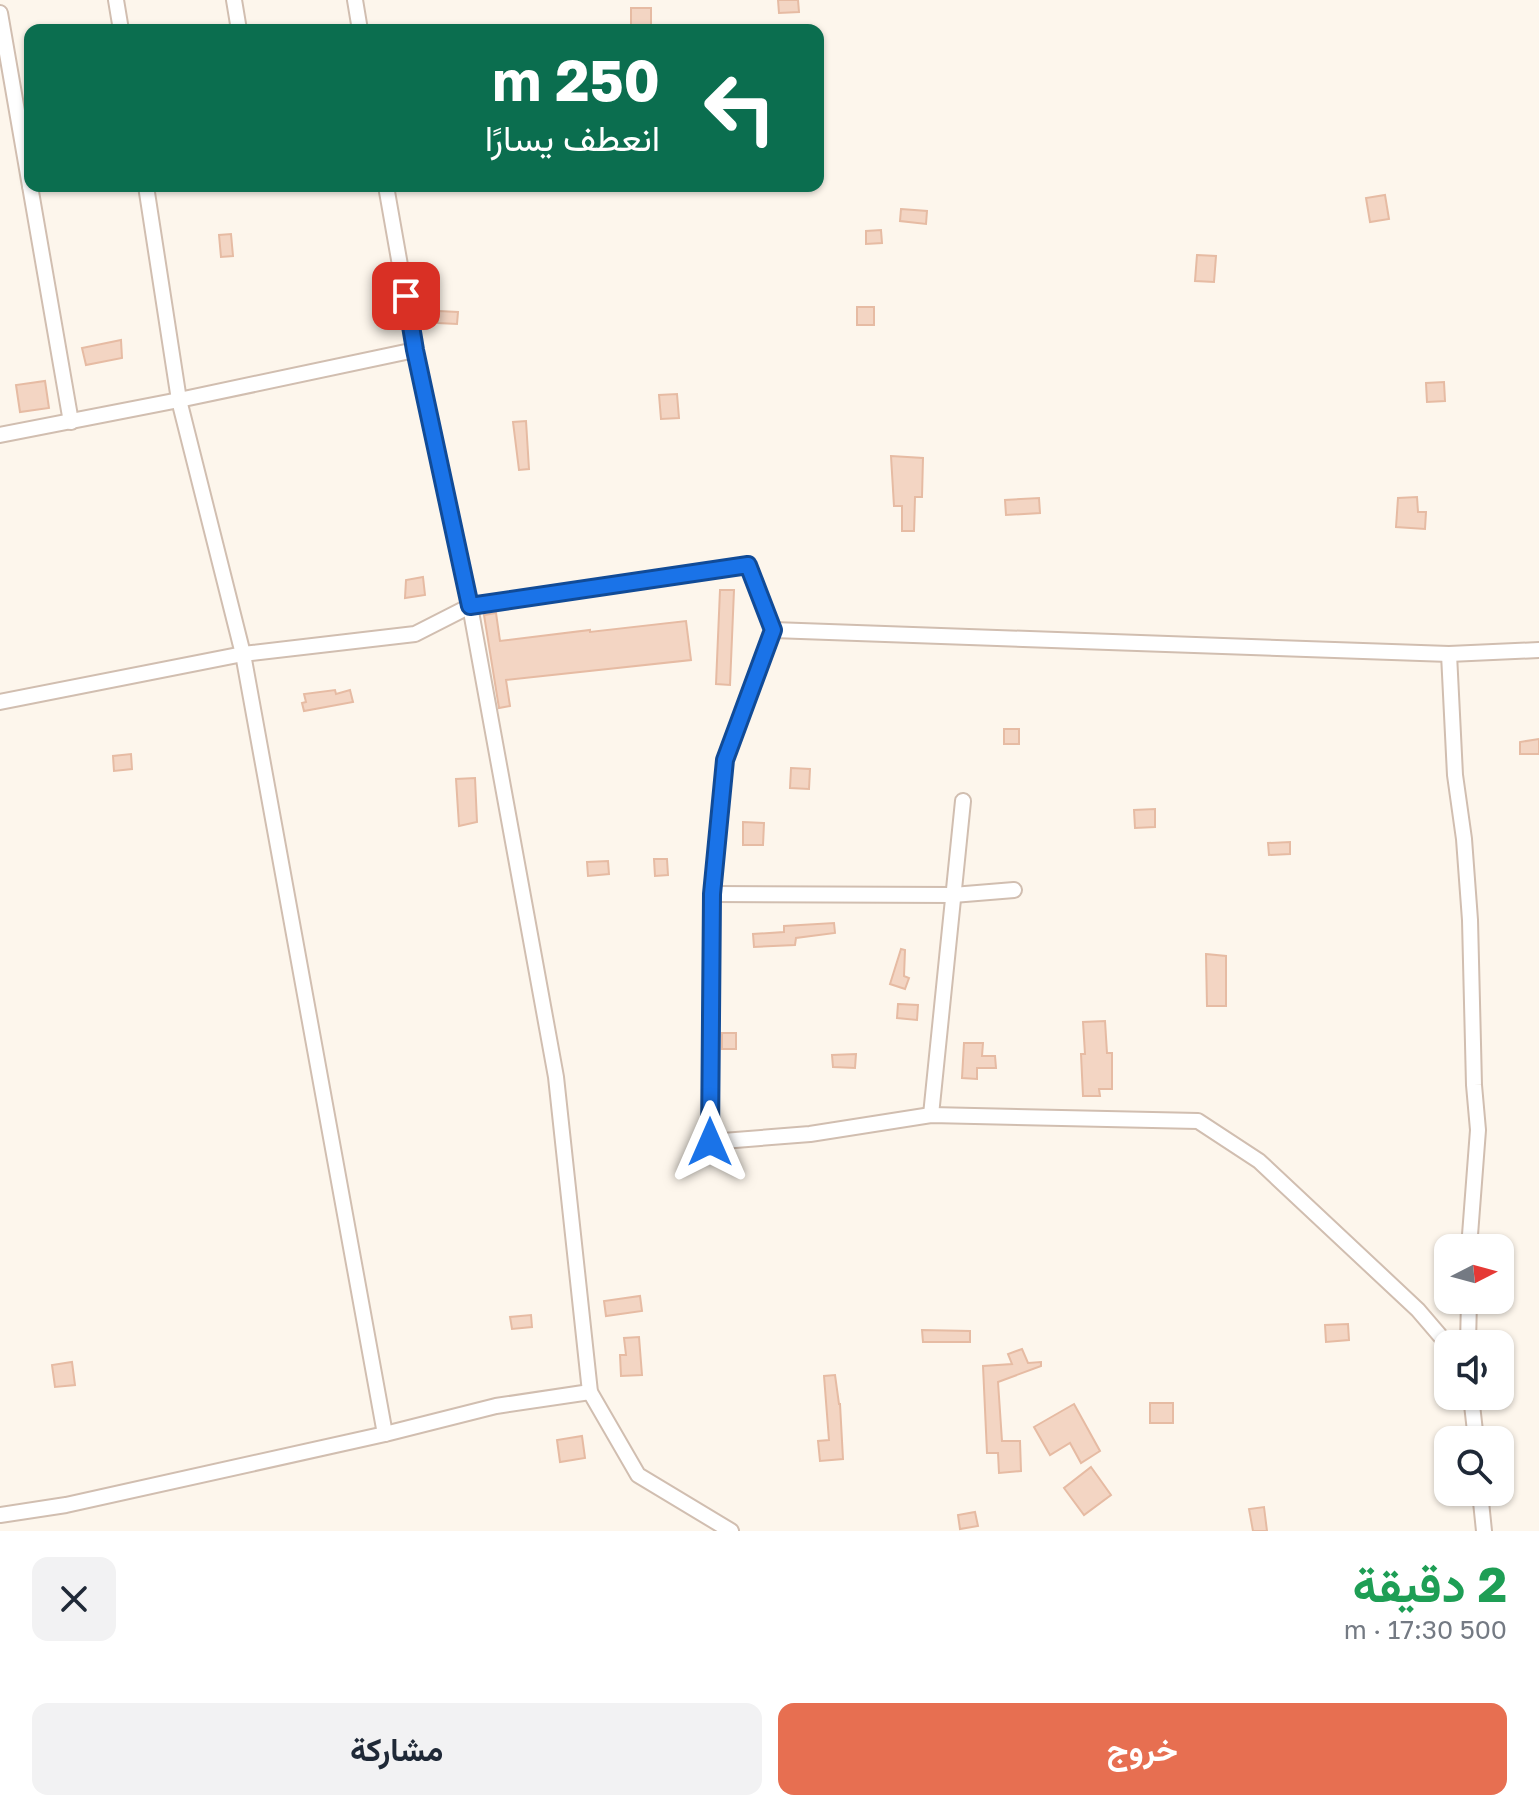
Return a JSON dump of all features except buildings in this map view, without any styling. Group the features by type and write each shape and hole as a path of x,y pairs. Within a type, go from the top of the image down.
{"street":[{"path":"116,0 120,24"},
{"path":"234,0 238,24"},
{"path":"355,0 359,24"},
{"path":"0,13 24,151"},
{"path":"31,192 71,422"},
{"path":"147,192 179,400 243,654 385,1434"},
{"path":"387,192 415,350 470,606 556,1077 590,1392 638,1475 731,1531"},
{"path":"0,435 415,350"},
{"path":"0,702 243,654 415,634 470,606 748,565 773,630 725,760 712,894 710,1142 810,1134 931,1115 1198,1121 1259,1161 1418,1310 1435,1330"},
{"path":"773,630 1449,654 1539,650"},
{"path":"1449,654 1455,775 1468,893 1478,1130 1470,1234"},
{"path":"931,1115 963,801"},
{"path":"712,894 953,895 1014,890"},
{"path":"0,1515 66,1505 496,1406 590,1392"},
{"path":"1481,1506 1484,1531"}],"route":[{"path":"406,296 470,606 748,565 773,630 725,760 712,894 710,1142"}]}
